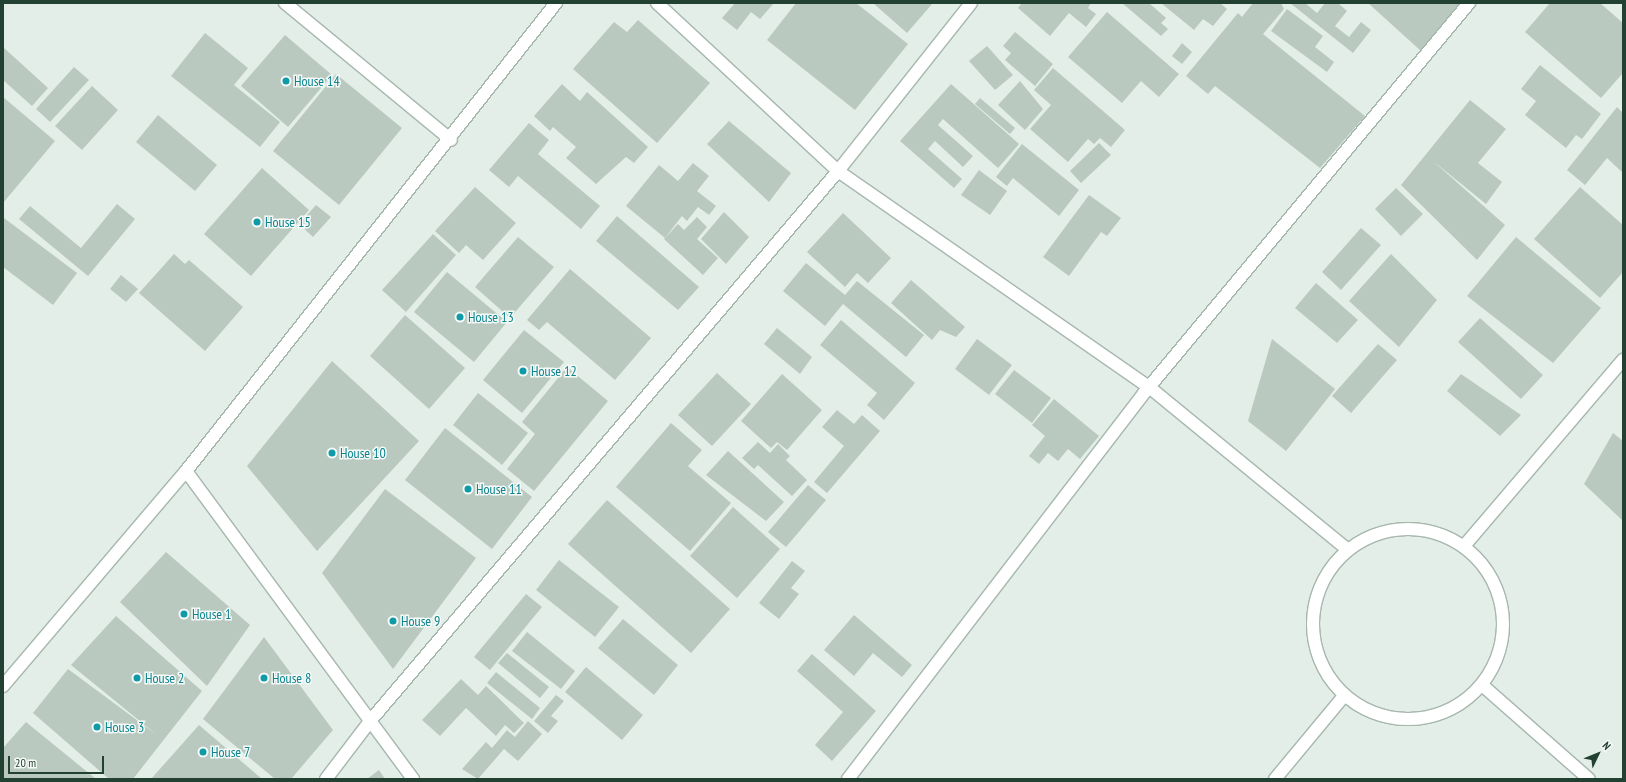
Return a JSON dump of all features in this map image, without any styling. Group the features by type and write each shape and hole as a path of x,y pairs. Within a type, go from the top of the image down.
{"street":[{"path":"285,3 451,140"},
{"path":"3,686 186,471 451,140 556,3"},
{"path":"657,3 838,171 1149,387 1348,550"},
{"path":"326,779 371,720 838,171 971,3"},
{"path":"848,779 1149,387 1469,3"},
{"path":"1464,546 1623,360"},
{"path":"186,471 413,779"},
{"path":"1406,529 1437,534 1464,546 1486,571 1499,598 1501,613 1503,629 1497,659 1482,685 1459,705 1431,717 1400,720 1370,712 1344,696 1324,669 1316,651 1312,624 1316,598 1327,574 1348,550 1375,535 1406,529"},
{"path":"1482,685 1589,779"},
{"path":"1275,779 1344,696"}],"building":[{"path":"735,3 774,3 760,19 751,12 737,30 722,18"},
{"path":"796,3 856,3 908,44 855,110 767,40"},
{"path":"873,3 933,3 907,33"},
{"path":"1022,3 1091,3 1088,8 1096,14 1086,27 1069,13 1050,36 1018,8"},
{"path":"1122,3 1149,3 1166,18 1161,23 1168,29 1161,36"},
{"path":"1161,3 1220,3 1227,9 1213,26 1203,19 1194,30"},
{"path":"1253,3 1281,3 1284,9 1263,34 1365,116 1320,168 1215,86 1208,94 1186,76 1238,13 1242,17"},
{"path":"1290,3 1305,3 1317,13 1325,3 1338,3 1347,11 1335,26 1349,37 1361,22 1371,30 1353,53"},
{"path":"1368,3 1464,3 1421,51"},
{"path":"1550,3 1600,3 1623,23 1623,73 1601,98 1525,32"},
{"path":"1287,9 1323,36 1315,47 1334,62 1327,72 1271,31"},
{"path":"1107,12 1179,74 1159,97 1141,81 1122,103 1068,57"},
{"path":"638,20 710,83 657,143 573,69 614,22 627,32"},
{"path":"1015,32 1053,64 1035,86 1005,60 1011,53 1003,46"},
{"path":"205,33 248,68 234,85 280,122 260,147 171,76"},
{"name":"House 14","path":"285,35 332,75 288,127 241,86"},
{"path":"1182,43 1192,52 1182,64 1172,56"},
{"path":"987,46 1013,75 995,90 969,61"},
{"path":"3,47 48,88 32,106 3,80"},
{"path":"1540,65 1601,114 1582,139 1576,135 1566,148 1525,115 1536,101 1521,89"},
{"path":"74,67 89,80 50,122 36,109"},
{"path":"1053,68 1125,130 1111,147 1100,138 1094,144 1088,139 1068,162 1030,129 1051,105 1034,90"},
{"path":"336,74 402,128 339,205 273,151"},
{"path":"1020,81 1043,109 1025,130 998,105"},
{"path":"562,84 580,101 587,92 648,147 634,163 626,157 596,184 566,158 576,147 553,127 550,131 534,116"},
{"path":"951,84 1019,144 998,168 943,119 938,125 973,156 963,167 935,141 928,149 962,179 954,188 900,141"},
{"path":"92,86 118,110 82,150 55,126"},
{"path":"3,97 55,141 3,203"},
{"path":"980,98 1015,128 1010,134 975,104"},
{"path":"1470,100 1506,129 1478,163 1502,182 1486,204 1433,161 1505,225 1477,260 1401,185"},
{"path":"1617,107 1623,113 1623,173 1607,158 1585,185 1567,170"},
{"path":"158,115 217,165 195,191 136,142"},
{"path":"729,121 791,173 769,202 707,144"},
{"path":"529,123 549,140 538,154 600,206 581,229 518,176 509,187 489,170"},
{"path":"1099,143 1111,155 1081,183 1070,171"},
{"path":"1022,144 1079,190 1059,216 1013,178 1007,186 996,177"},
{"path":"693,163 709,176 697,191 716,206 709,215 698,207 687,221 682,216 665,238 626,206 659,165 678,181"},
{"name":"House 15","path":"262,168 309,210 251,276 204,234"},
{"path":"979,170 1007,191 990,215 961,195"},
{"path":"475,187 516,223 483,260 466,245 459,253 435,231"},
{"path":"1580,187 1623,225 1623,272 1600,298 1534,239"},
{"path":"1396,188 1423,214 1401,236 1375,209"},
{"path":"1089,195 1121,218 1107,236 1101,232 1069,276 1043,257"},
{"path":"117,204 135,219 88,276 19,219 30,206 81,248"},
{"path":"316,205 331,217 313,237 299,224"},
{"path":"724,212 749,237 726,264 701,239"},
{"path":"843,213 891,258 868,283 857,273 845,287 807,252"},
{"path":"617,216 699,287 678,310 596,241"},
{"path":"697,217 707,227 697,239 718,258 703,275 664,239 678,224 684,230"},
{"path":"4,218 77,273 53,305 3,267"},
{"path":"1361,228 1381,245 1341,290 1322,272"},
{"path":"433,234 456,255 406,312 382,290"},
{"path":"518,237 554,267 510,318 475,287"},
{"path":"1516,237 1601,308 1553,363 1467,296"},
{"path":"174,254 185,264 189,260 243,307 205,351 139,293"},
{"path":"1391,254 1437,300 1399,347 1349,301"},
{"path":"806,263 845,295 857,281 924,335 906,357 843,304 825,326 783,291"},
{"path":"570,269 651,338 615,380 547,322 539,330 527,320"},
{"name":"House 13","path":"447,272 507,322 474,362 414,312"},
{"path":"121,275 138,289 126,302 110,289"},
{"path":"911,280 965,327 956,337 940,330 932,340 891,303"},
{"path":"1316,283 1358,320 1337,343 1295,308"},
{"path":"405,315 465,368 429,409 370,356"},
{"path":"1480,318 1543,375 1521,399 1458,342"},
{"path":"841,320 915,383 884,420 867,405 877,393 820,345"},
{"path":"777,328 812,357 800,374 764,344"},
{"name":"House 12","path":"524,330 564,362 522,413 483,380"},
{"path":"977,339 1012,365 989,395 955,369"},
{"path":"1272,339 1335,389 1286,451 1248,421"},
{"path":"1378,344 1397,360 1351,413 1332,396"},
{"name":"House 10","path":"332,361 419,441 317,551 247,466"},
{"path":"567,367 608,401 534,491 507,469 535,434 522,422"},
{"path":"1014,370 1051,398 1032,423 995,394"},
{"path":"717,373 751,404 712,446 678,415"},
{"path":"782,374 822,410 787,450 777,442 771,448 741,421"},
{"path":"1461,374 1521,415 1500,436 1447,391"},
{"path":"478,393 528,433 502,465 453,425"},
{"path":"1054,399 1099,436 1080,459 1068,449 1058,461 1048,453 1039,464 1029,456 1045,436 1032,425"},
{"path":"837,410 854,424 862,415 880,431 827,493 814,482 844,446 822,427"},
{"path":"671,423 702,450 688,466 731,503 690,551 616,487"},
{"name":"House 11","path":"445,428 532,497 492,549 405,480"},
{"path":"1613,433 1623,441 1623,521 1584,484"},
{"path":"758,442 770,453 778,444 790,456 786,460 807,480 792,496 758,465 754,469 742,458"},
{"path":"728,451 784,502 766,521 706,475"},
{"path":"808,485 826,500 786,547 768,532"},
{"name":"House 9","path":"385,489 476,558 393,669 322,573"},
{"path":"607,500 730,609 691,653 568,544"},
{"path":"733,507 780,549 737,598 690,556"},
{"name":"House 1","path":"166,552 250,625 207,686 120,602"},
{"path":"559,560 619,607 595,637 536,590"},
{"path":"792,561 805,571 791,588 799,594 779,619 759,603"},
{"path":"526,594 542,607 490,670 474,657"},
{"path":"854,615 912,665 902,677 873,653 854,676 824,650"},
{"path":"116,616 202,691 133,779 109,779 33,713 68,669 157,735 71,665"},
{"path":"623,619 678,665 654,695 598,648"},
{"path":"527,632 575,671 561,689 512,651"},
{"name":"House 8","path":"264,637 333,730 291,779 275,779 203,719"},
{"path":"507,653 549,687 540,698 498,663"},
{"path":"812,654 876,711 832,761 815,745 843,712 797,671"},
{"path":"586,667 643,715 622,740 565,692"},
{"path":"496,672 540,708 532,719 487,683"},
{"path":"461,679 478,695 486,686 524,723 514,733 505,725 496,736 466,708 440,736 422,720"},
{"path":"556,695 564,701 551,716 558,721 548,733 534,721"},
{"path":"528,721 542,734 518,761 504,749 478,779 462,769 486,742 492,748 507,730 515,737"},
{"path":"26,722 96,779 3,779 3,748"},
{"name":"House 7","path":"199,725 262,779 151,779"},
{"path":"379,770 385,779 367,779"}],"place":[{"name":"House 14","path":"286,81"},
{"name":"House 15","path":"257,222"},
{"name":"House 13","path":"460,317"},
{"name":"House 12","path":"523,371"},
{"name":"House 10","path":"332,453"},
{"name":"House 11","path":"468,489"},
{"name":"House 1","path":"184,614"},
{"name":"House 9","path":"393,621"},
{"name":"House 2","path":"137,678"},
{"name":"House 8","path":"264,678"},
{"name":"House 3","path":"97,727"},
{"name":"House 7","path":"203,752"}]}
